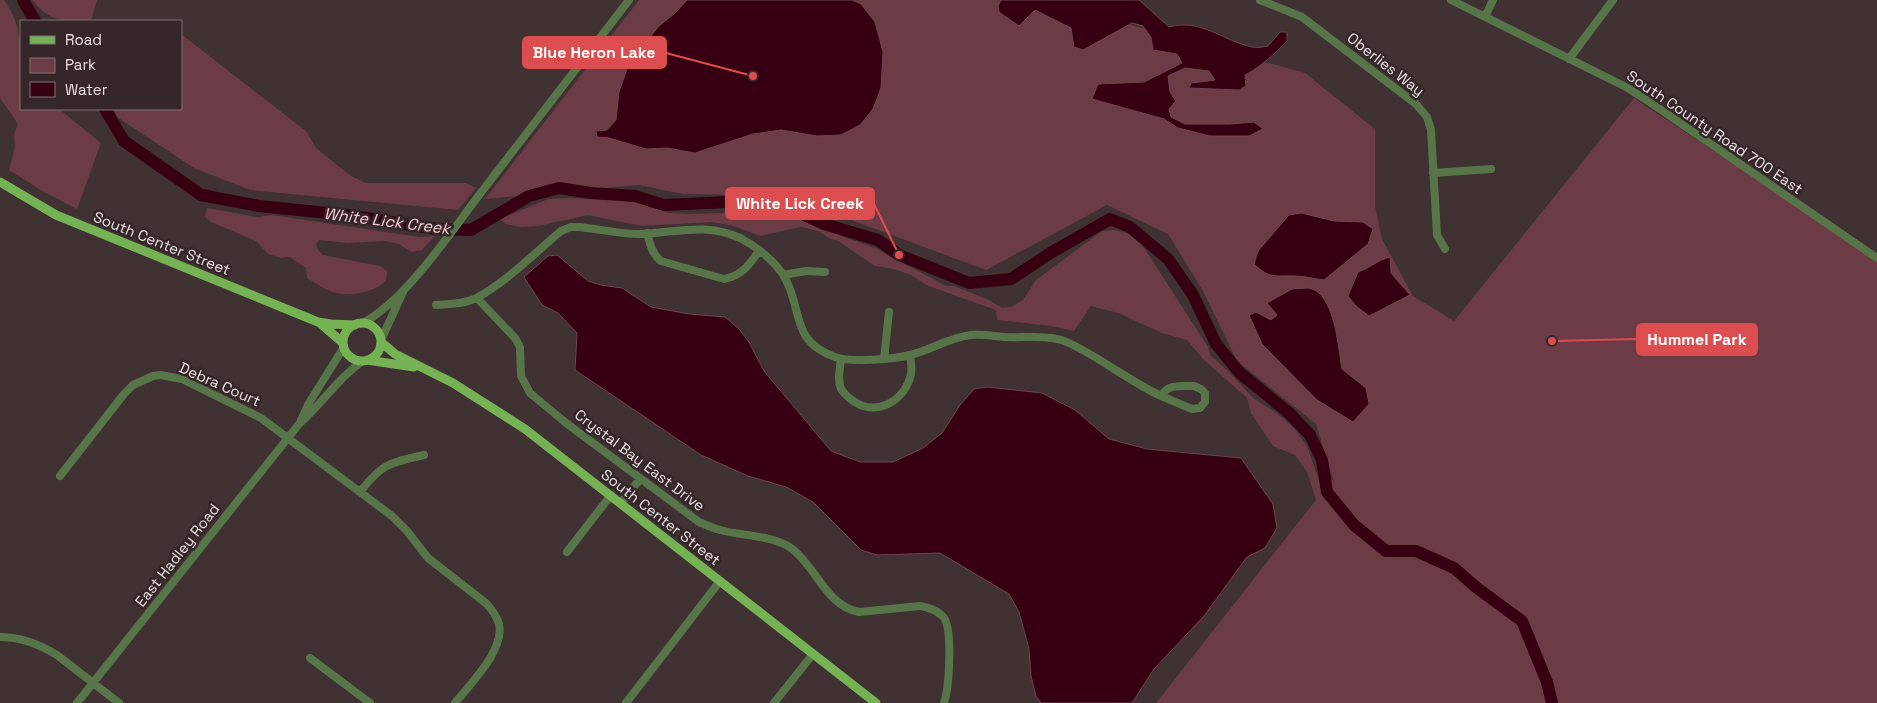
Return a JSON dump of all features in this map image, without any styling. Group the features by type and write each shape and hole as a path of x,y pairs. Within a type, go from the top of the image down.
{"main road":[{"name":"South Center Street","path":"0,182 56,215 318,322 358,324"},
{"name":"South Center Street","path":"318,322 344,345"},
{"path":"358,324 369,325 376,329 381,341 377,353 365,361 351,357 344,345 346,332 358,324"},
{"name":"South Center Street","path":"381,341 395,354 419,368 453,383 525,429 876,703"},
{"name":"South Center Street","path":"365,361 419,368"}],"street":[{"path":"358,324 378,314 405,288 442,243 628,0"},
{"name":"Oberlies Way","path":"1260,0 1302,17 1416,104 1427,117 1431,130 1438,235 1445,249"},
{"path":"1282,9 1284,0"},
{"name":"South County Road 700 East","path":"1450,0 1619,84 1651,103 1877,258"},
{"path":"1484,17 1493,0"},
{"path":"1570,59 1613,0"},
{"path":"1433,173 1492,169"},
{"path":"436,306 477,298 506,277 561,231 571,227 639,234 710,229 740,239 759,251 779,269 786,279 802,330 816,346 826,353 841,359 884,359 910,356 972,335 1060,340 1070,343 1142,387 1161,396 1192,409 1200,408 1205,402 1205,393 1194,386 1172,387 1166,389 1161,396"},
{"path":"648,233 655,255 661,262 724,279 732,278 743,272 759,251"},
{"path":"783,275 806,271 825,272"},
{"path":"381,341 405,288"},
{"name":"Crystal Bay East Drive","path":"477,298 515,338 520,347 521,376 530,393 640,479 699,522 720,530 753,536 788,546 800,555 836,600 851,611 859,612 920,606 928,607 943,617 949,635 947,686 944,703"},
{"path":"884,359 889,312"},
{"name":"East Hadley Road","path":"299,424 309,403 344,345"},
{"path":"841,359 839,380 842,390 856,402 872,408 882,407 892,402 908,384 912,372 910,356"},
{"name":"East Hadley Road","path":"77,703 299,424 317,407 344,376 365,361"},
{"name":"Debra Court","path":"60,476 124,394 134,385 153,376 182,379 253,413 399,522 428,558 487,604 494,614 499,624 499,634 494,651 455,703"},
{"path":"360,492 381,468 392,462 424,455"},
{"path":"621,503 640,479"},
{"path":"567,552 611,495"},
{"path":"626,703 720,582"},
{"path":"0,637 16,638 46,648 119,703"},
{"path":"774,703 813,654"},
{"path":"310,658 370,703"}],"green space":[{"path":"0,0 4,0 17,26 20,42 20,110 60,110 101,143 77,209 44,192 9,170 15,147 14,134 18,124 0,98"},
{"path":"32,0 97,0 91,20 58,19 39,8"},
{"path":"639,0 1041,0 1305,73 1375,129 1375,206 1382,239 1413,296 1454,321 1634,98 1877,260 1877,703 1156,703 1316,500 1307,472 1295,455 1273,446 1251,413 1247,398 1203,359 1187,340 1162,333 1118,313 1091,306 1074,331 1051,326 997,320 996,310 926,285 911,275 894,269 875,266 838,241 818,231 801,227 760,236 734,226 712,222 641,226 588,215 538,226 521,227 506,224 500,219 548,199 570,198 634,201 669,213 750,212 771,216 788,216 813,223 846,238 873,247 946,286 954,286 989,300 1002,308 1011,307 1023,300 1036,280 1102,231 1115,230 1130,234 1143,246 1208,347 1210,355 1253,398 1278,414 1294,428 1307,446 1323,491 1333,479 1316,424 1237,361 1203,291 1168,234 1107,205 986,270 808,204 744,195 683,194 639,185 485,199"},
{"path":"182,35 306,131 316,148 351,176 366,183 466,183 476,188 458,210 250,190 194,168 117,117 114,110 182,110"},
{"path":"207,208 258,217 272,215 419,237 435,236 422,250 411,252 399,244 386,241 348,243 319,240 316,244 318,250 323,255 380,266 387,271 386,281 381,285 369,291 356,294 342,294 329,291 307,278 306,268 290,257 281,258 268,254 256,241 211,222 205,217"}],"water":[{"path":"687,0 852,0 861,4 875,22 883,52 881,88 873,109 860,125 841,135 817,136 781,130 753,134 695,153 667,148 646,149 609,138 597,137 596,131 607,130 616,120 619,92 629,63 659,26"},
{"path":"1001,0 1139,0 1169,27 1191,25 1254,47 1268,46 1280,32 1287,32 1287,41 1262,64 1245,75 1246,86 1239,90 1189,88 1191,83 1215,80 1209,71 1185,68 1168,76 1170,92 1176,101 1169,109 1171,117 1185,124 1254,122 1263,129 1249,136 1210,136 1178,128 1164,119 1092,99 1098,84 1144,82 1182,63 1177,54 1153,50 1151,37 1143,26 1132,23 1083,50 1074,47 1071,28 1035,10 1019,26 999,12 998,6"},
{"path":"1301,213 1334,221 1363,222 1373,229 1368,244 1324,280 1299,276 1269,275 1254,264 1258,251 1289,215"},
{"path":"557,255 588,281 622,288 651,307 689,314 725,317 739,329 749,342 764,371 831,451 860,462 893,462 923,448 942,433 960,405 974,389 987,387 1042,393 1075,410 1109,439 1147,449 1241,458 1273,504 1277,528 1265,548 1247,557 1204,616 1154,669 1132,703 1041,703 1036,696 1031,676 1029,649 1019,612 1009,594 940,553 877,555 861,550 813,502 786,487 748,476 701,455 575,370 577,333 558,313 542,305 524,277 548,256"},
{"path":"1390,257 1391,273 1410,295 1369,316 1356,306 1348,296 1358,272"},
{"path":"1308,288 1315,290 1325,300 1333,318 1342,369 1366,388 1369,404 1353,422 1317,400 1262,344 1249,315 1256,312 1271,320 1277,315 1267,303 1292,289"}],"waterway":[{"name":"White Lick Creek","path":"23,0 34,20"},
{"name":"White Lick Creek","path":"106,110 124,141 201,195 259,206 347,215 437,229 471,230 529,196 559,188 591,193 635,196 664,205 750,201 785,206 824,224 878,240 899,255 969,283 1011,279 1052,252 1110,219 1130,227 1168,259 1193,295 1216,344 1240,373 1289,413 1310,435 1322,460 1327,492 1354,525 1386,551 1416,551 1454,568 1477,588 1522,621 1547,682 1552,703"}],"place":[{"name":"Blue Heron Lake","path":"753,76"},
{"name":"White Lick Creek","path":"899,255"},
{"name":"Hummel Park","path":"1552,341"}]}
